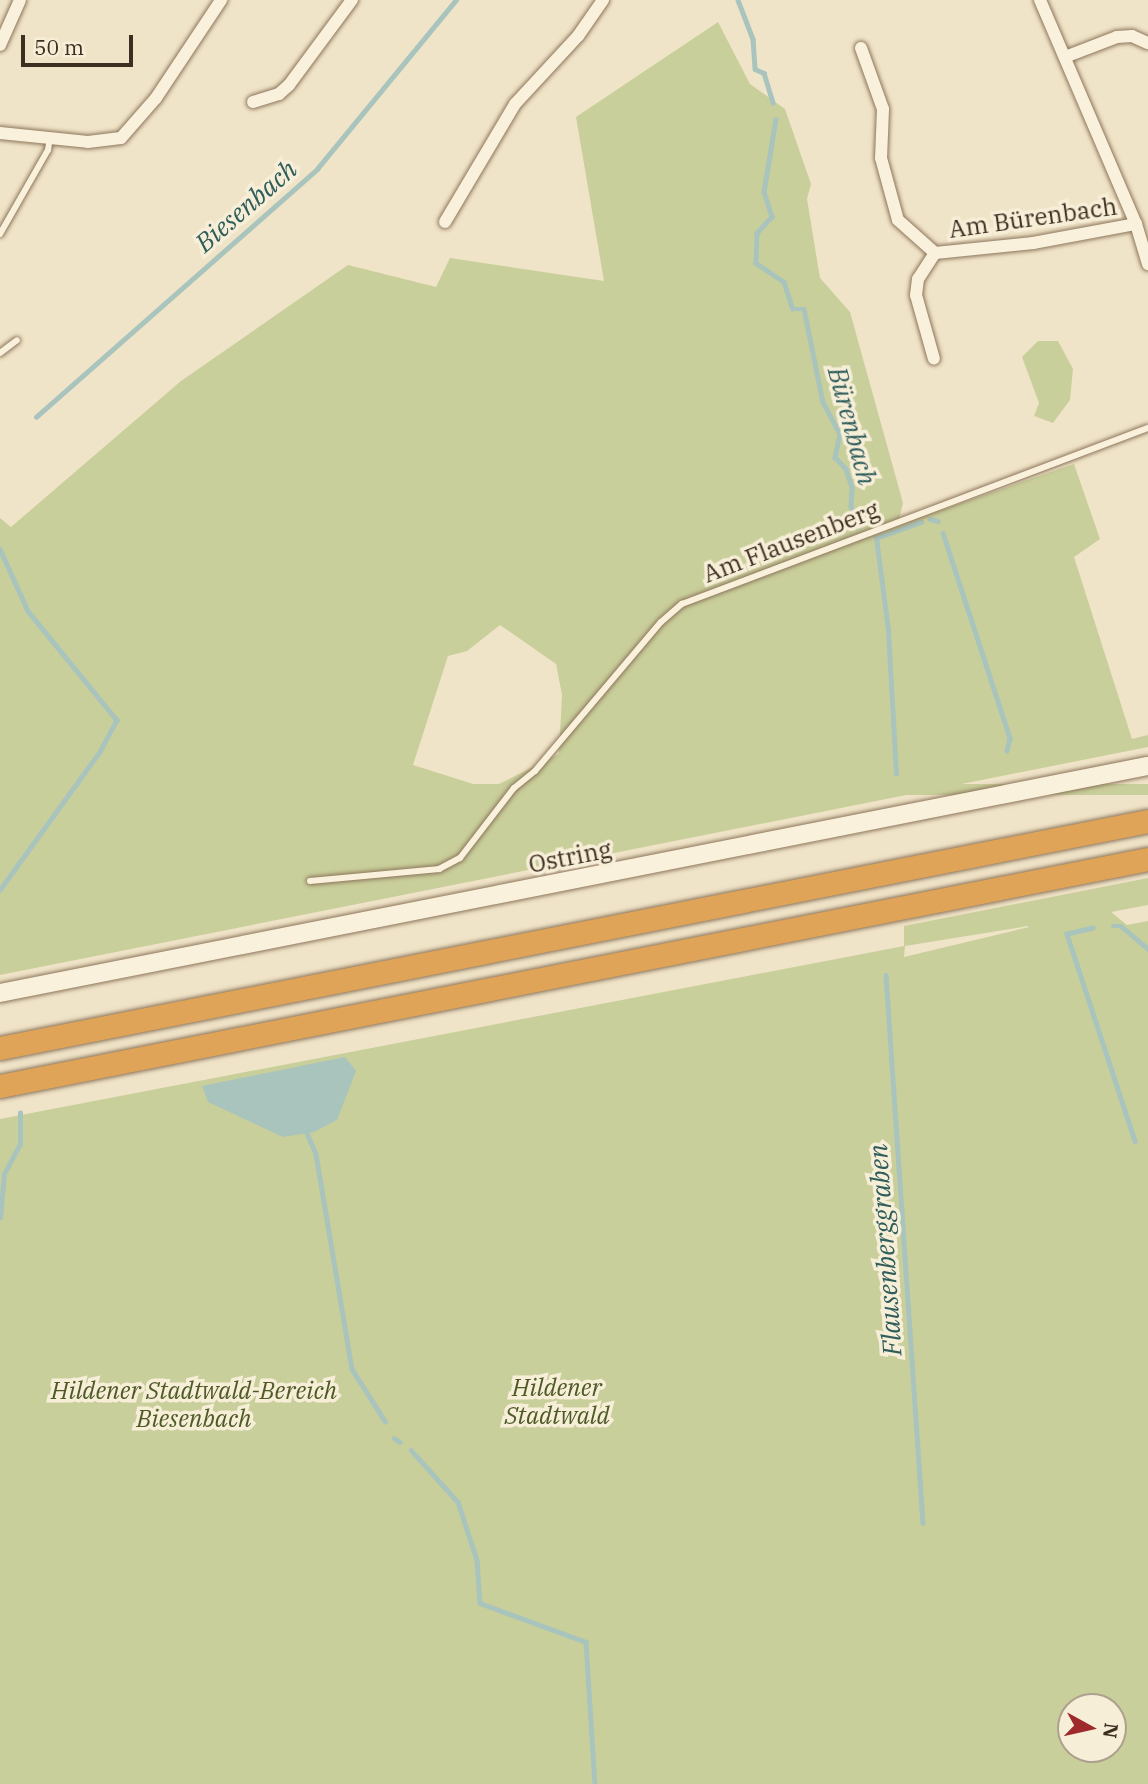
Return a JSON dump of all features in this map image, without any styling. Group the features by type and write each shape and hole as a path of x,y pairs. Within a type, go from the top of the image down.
{"highway":[{"path":"0,1048 1148,821"},
{"path":"0,1086 1148,859"}],"main road":[{"name":"Ostring","path":"0,993 1148,766"}],"street":[{"path":"0,45 20,0"},
{"path":"0,132 88,142 121,138 156,98 221,0"},
{"path":"253,102 279,94 289,85 352,0"},
{"path":"445,222 515,104 578,36 603,0"},
{"path":"1040,0 1136,224 1148,264"},
{"path":"1065,57 1117,37 1132,36 1148,43"},
{"name":"Am Bürenbach","path":"861,48 883,108 881,158 898,220 935,253 1033,243 1136,224"},
{"name":"Am Bürenbach","path":"934,359 916,295 918,279 935,253"}],"lane":[{"path":"0,234 48,150 50,138"},
{"path":"0,353 17,340"},
{"name":"Am Flausenberg","path":"310,881 439,869 460,858 514,788 535,771 661,622 682,604 1148,428"}],"green space":[{"path":"718,22 750,84 785,109 811,184 807,199 820,278 850,312 903,503 898,525 1074,464 1100,539 1074,557 1132,739 1148,735 1148,747 0,975 0,518 11,527 181,381 348,265 436,287 450,258 604,281 576,117","holes":["500,625 556,664 562,695 559,754 489,789 413,765 448,656 467,651"]},
{"path":"1038,341 1058,341 1073,369 1070,400 1053,423 1034,416 1039,403 1022,357"},
{"path":"0,784 1148,784 1148,795 0,795"},
{"name":"Hildener Stadtwald","path":"1148,878 1148,905 1111,912 1127,925 1148,921 1148,1784 0,1784 0,1119 904,946 904,926","holes":["1029,927 904,957 905,946"]}],"water":[{"path":"345,1057 356,1071 337,1120 314,1132 283,1137 208,1102 202,1086"}],"waterway":[{"name":"Biesenbach","path":"36,417 317,169 456,0"},
{"name":"Bürenbach","path":"738,0 753,39 755,69 764,73 773,103"},
{"name":"Bürenbach","path":"776,119 764,192 772,217 757,233 756,263 784,282 793,309 804,309 823,402 840,434 835,457 846,469 852,488 851,506 859,527"},
{"name":"Bürenbach","path":"930,519 938,521"},
{"name":"Flausenberggraben","path":"896,774 888,630 876,538 921,522"},
{"name":"Bürenbach","path":"943,533 1010,738 1007,751"},
{"name":"Biesenbach","path":"0,549 28,611 117,720 100,752 0,890"},
{"name":"Bürenbach","path":"1113,926 1121,926 1148,949"},
{"path":"1093,928 1067,934 1135,1141"},
{"name":"Flausenberggraben","path":"886,975 923,1523"},
{"name":"Biesenbach","path":"0,1218 4,1174 20,1144 20,1113"},
{"path":"307,1133 316,1154 352,1369 385,1421"},
{"path":"394,1438 400,1442"},
{"path":"411,1450 458,1502 477,1560 480,1603 586,1642 595,1784"}],"park label":[{"name":"Hildener Stadtwald-Bereich Biesenbach","path":"194,1405"}]}
